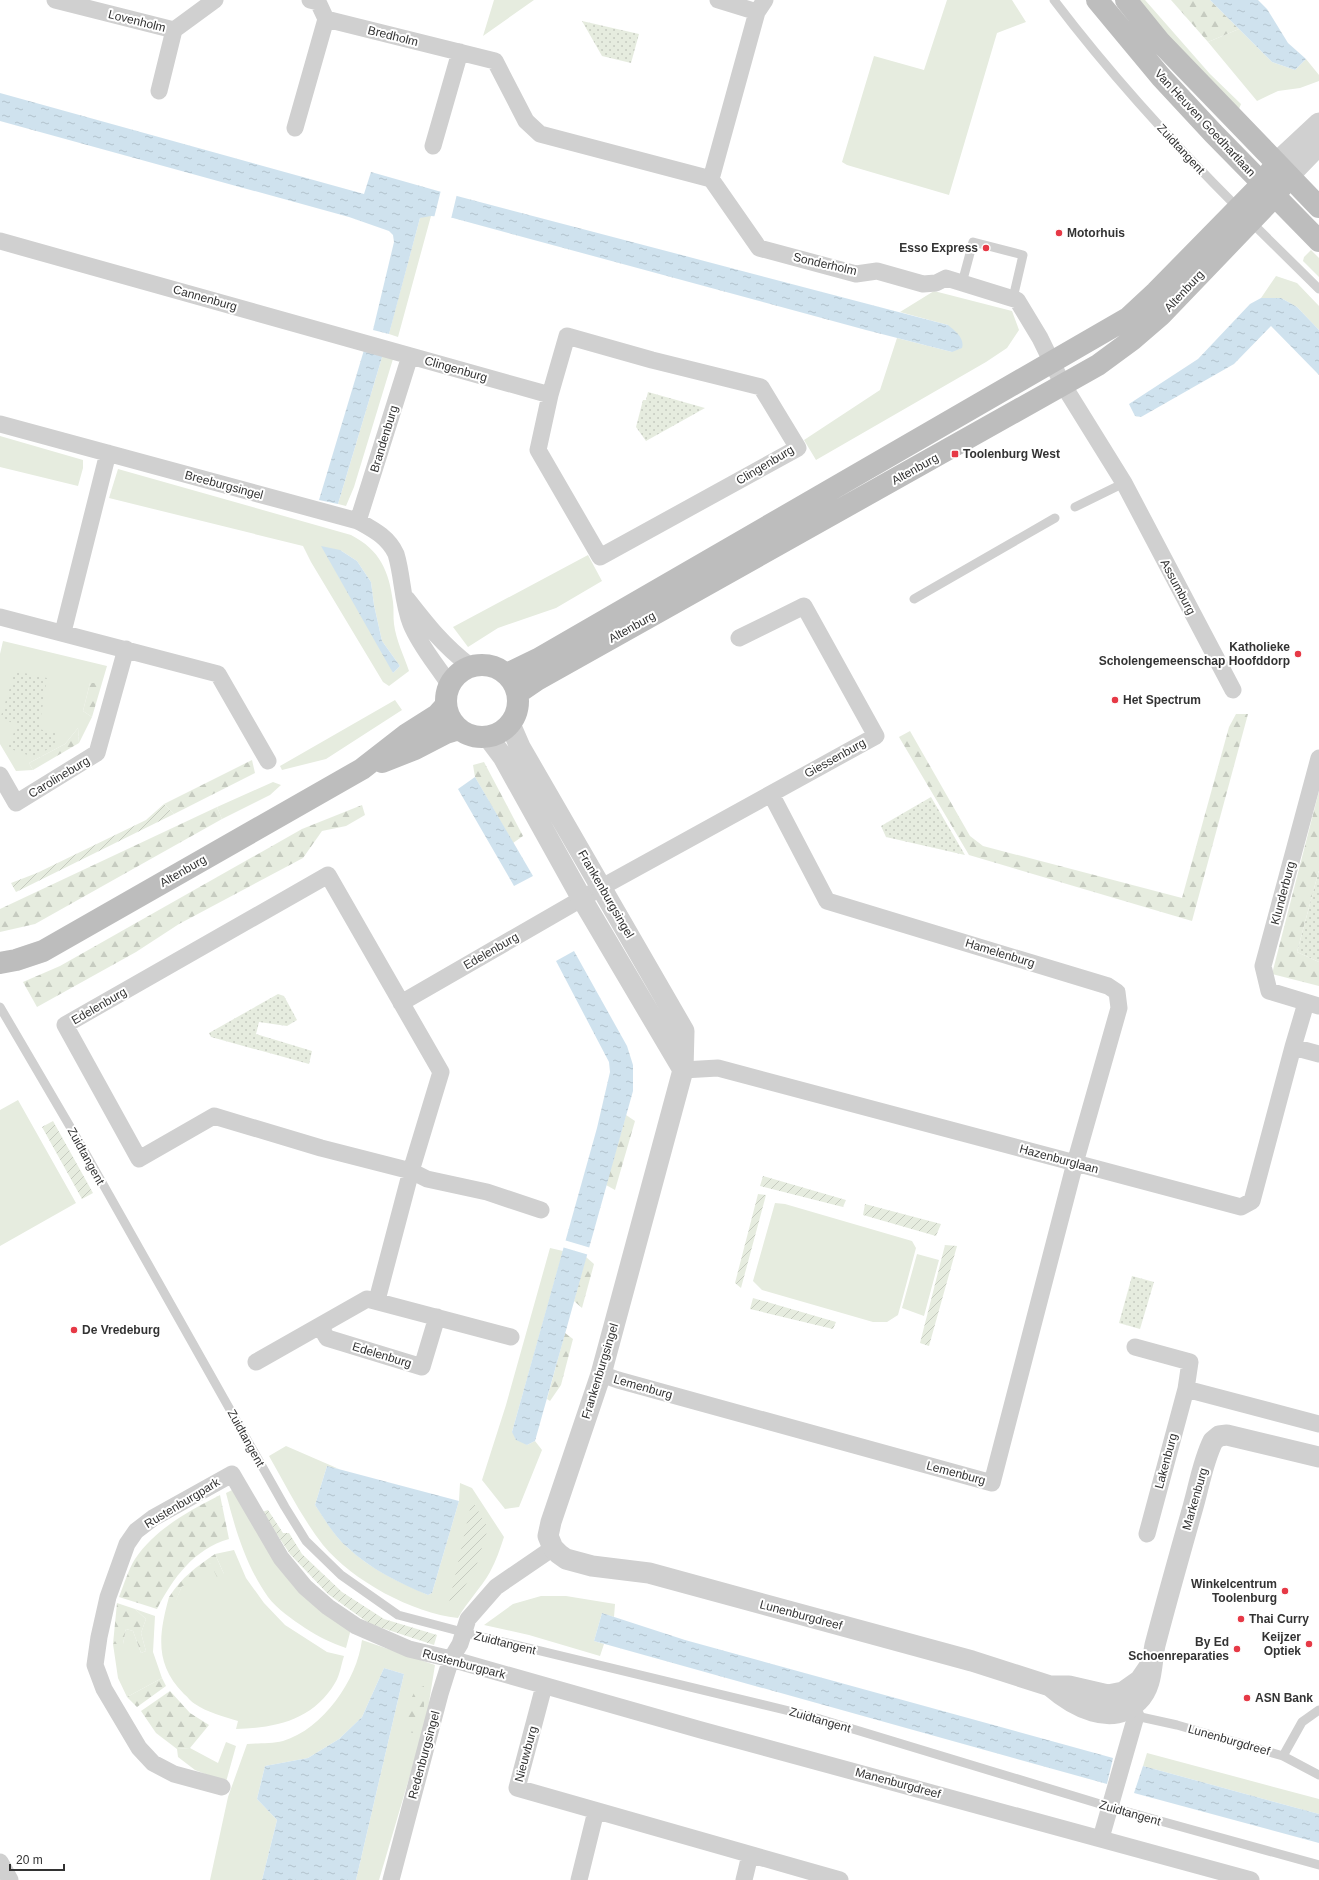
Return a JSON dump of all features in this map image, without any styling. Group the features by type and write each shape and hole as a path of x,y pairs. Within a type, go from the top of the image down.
{"main road":[{"name":"Van Heuven Goedhartlaan","path":"1097,0 1161,77 1319,241"},
{"name":"Van Heuven Goedhartlaan","path":"1126,0 1160,42 1319,207"},
{"name":"Altenburg","path":"507,674 538,659 1128,318 1244,215 1269,190 1283,169"},
{"name":"Altenburg","path":"518,693 537,680 1098,365 1132,340 1161,315 1244,215"},
{"path":"489,665 507,674 518,693 518,705 510,724 502,731 488,737 474,736 459,729 451,719 446,705 449,684 458,673 470,666 489,665"},
{"name":"Altenburg","path":"0,963 16,960 43,950 362,769 407,734 437,715 446,705"},
{"name":"Altenburg","path":"362,769 415,749 446,733 459,729"}],"street":[{"name":"Lovenholm","path":"55,0 174,30"},
{"path":"159,92 174,30 215,0"},
{"path":"296,128 326,19 318,2 310,0"},
{"path":"710,179 761,6 720,0"},
{"name":"Bredholm","path":"326,19 495,61 526,121 540,134 710,179"},
{"path":"433,146 460,52"},
{"path":"1283,169 1319,123"},
{"path":"1283,169 1319,145"},
{"name":"Sonderholm","path":"710,179 759,248 856,274 877,271 923,284 936,283 946,278 1012,298"},
{"name":"Cannenburg","path":"0,241 410,356"},
{"path":"1012,298 1017,300 1052,363"},
{"name":"Clingenburg","path":"567,336 652,360 761,386 798,448 600,557 538,450 550,395 567,336"},
{"name":"Clingenburg","path":"410,356 550,395"},
{"name":"Brandenburg","path":"358,521 410,356"},
{"name":"Assumburg","path":"1052,363 1062,384 1124,483 1233,690"},
{"name":"Breeburgsingel","path":"0,424 358,521 380,534 392,545 399,563 410,623 422,646 436,663 449,684"},
{"path":"63,632 108,453"},
{"name":"Breeburgsingel","path":"405,596 435,635 450,650 470,666"},
{"name":"Giessenburg","path":"602,887 876,736 804,606 740,638"},
{"path":"0,617 63,632 218,674 268,761"},
{"name":"Carolineburg","path":"0,775 16,803 97,754 126,649"},
{"name":"Frankenburgsingel","path":"510,724 520,747 684,1031 683,1070 601,1374 551,1522 548,1536 554,1548"},
{"name":"Frankenburgsingel","path":"488,737 503,757 582,899 683,1070"},
{"name":"Klunderburg","path":"1293,1047 1312,1004 1269,991 1263,966 1319,758"},
{"name":"Hamelenburg","path":"771,794 826,901 1108,986 1117,992 1119,1008 1075,1163"},
{"name":"Edelenburg","path":"377,1300 411,1171 441,1072 328,875 65,1025 139,1159 214,1116 321,1148 411,1171 428,1179 487,1192 541,1210"},
{"name":"Edelenburg","path":"401,1003 602,887"},
{"path":"1293,1047 1319,1054"},
{"name":"Hazenburglaan","path":"683,1070 718,1068 1241,1207 1252,1201 1293,1047"},
{"name":"Lemenburg","path":"601,1374 618,1380 992,1483 1075,1163"},
{"path":"256,1362 367,1299 377,1300 511,1337"},
{"name":"Edelenburg","path":"320,1326 327,1338 422,1367 437,1317"},
{"name":"Lakenburg","path":"1135,1347 1190,1362 1186,1389 1147,1534"},
{"path":"1186,1389 1319,1424"},
{"name":"Markenburg","path":"1130,1705 1140,1680 1151,1664 1181,1550 1213,1441 1219,1436 1227,1435 1319,1457"},
{"name":"Rustenburgpark","path":"222,1787 174,1774 153,1763 139,1748 104,1689 95,1665 108,1597 127,1544 136,1531 153,1518 232,1474 281,1558 305,1587 328,1607 356,1626 409,1649 544,1686"},
{"path":"463,1633 468,1619 496,1587 554,1548"},
{"name":"Lunenburgdreef","path":"554,1548 566,1559 592,1566 649,1573 972,1661 1050,1686 1063,1697 1085,1708 1106,1715 1119,1713 1130,1705"},
{"name":"Redenburgsingel","path":"390,1880 440,1694 451,1660 460,1644 463,1633"},
{"name":"Nieuwburg","path":"544,1686 517,1788 840,1880"},
{"name":"Manenburgdreef","path":"544,1686 1251,1880"},
{"path":"1102,1838 1110,1807 1130,1705"},
{"path":"579,1880 596,1811"},
{"path":"744,1880 750,1855"},
{"path":"0,1862 10,1880"}],"lane":[{"name":"Zuidtangent","path":"1054,0 1088,45 1176,145 1319,289"},
{"path":"962,283 973,242 1023,255 1012,298"},
{"path":"1075,507 1124,483"},
{"path":"914,599 1054,518"},
{"name":"Zuidtangent","path":"0,1007 82,1147 285,1507 306,1541 341,1575 398,1615 463,1633 810,1716 1110,1807 1319,1865"},
{"name":"Lunenburgdreef","path":"1130,1705 1177,1725 1283,1756 1319,1776"},
{"path":"1283,1756 1302,1722 1319,1710"}],"green space":[{"path":"494,0 534,0 483,36"},
{"path":"947,0 1012,0 1026,22 997,33 949,195 847,165 842,162 874,56 924,70"},
{"path":"1133,0 1145,0 1210,74 1241,104 1237,114"},
{"path":"1171,0 1210,0 1239,29 1208,42"},
{"path":"582,21 639,34 631,63 602,56"},
{"path":"1239,29 1272,62 1295,70 1306,59 1319,75 1319,81 1300,88 1278,91 1257,101 1208,42"},
{"path":"431,216 398,337 389,334 420,218"},
{"path":"1311,250 1319,258 1319,277 1303,261 1304,257"},
{"path":"1276,276 1297,283 1319,306 1319,330 1297,307 1281,298 1261,298"},
{"path":"934,291 1012,311 1019,330 1007,348 986,362 816,460 804,440 880,390 897,338 952,352 948,325 900,312"},
{"path":"383,354 393,359 354,487 346,506 338,504"},
{"path":"648,392 705,408 646,441 636,427 643,400 646,400"},
{"path":"0,436 83,460 83,468 78,486 0,467"},
{"path":"118,469 351,535 369,547 386,571 391,591 395,630 409,671 389,686 383,682 311,562 303,546 109,498","holes":["340,550 357,561 371,582 374,605 382,641 400,666 393,673"]},
{"path":"588,555 602,581 556,608 498,628 468,647 453,627"},
{"path":"3,641 107,666 102,683 90,683 83,711 92,717 79,743 78,728 65,744 29,763 33,770 16,771 0,744 0,654"},
{"path":"15,671 47,678 39,729 58,734 54,746 33,757 8,748 17,724 0,719"},
{"path":"90,683 102,683 92,717 83,711"},
{"path":"395,700 402,710 326,759 282,770 280,766"},
{"path":"1236,714 1248,714 1192,921 969,855 899,737 910,731 970,836 983,846 1182,898 1229,727"},
{"path":"78,728 79,743 33,770 29,763 65,744"},
{"path":"252,760 255,773 174,814 164,804"},
{"path":"484,762 523,836 513,843 475,777 473,765"},
{"path":"273,782 281,785 270,795 222,819 217,807"},
{"path":"1319,791 1319,870 1297,952 1319,962 1319,986 1272,974"},
{"path":"931,797 965,855 886,837 881,826"},
{"path":"164,804 174,814 16,892 11,883 37,873 146,820"},
{"path":"362,805 365,815 346,826 322,831 303,858 179,924 136,952 37,1007 23,982 60,966 302,829"},
{"path":"217,807 222,819 35,924 0,932 0,909"},
{"path":"1319,870 1319,962 1297,952"},
{"path":"278,994 284,996 297,1020 287,1026 259,1022 256,1034 312,1051 309,1064 211,1037 209,1033"},
{"path":"18,1100 76,1203 0,1246 0,1110"},
{"path":"626,1115 635,1121 615,1190 606,1185"},
{"path":"53,1121 93,1193 82,1199 42,1127"},
{"path":"763,1176 846,1200 843,1207 760,1186"},
{"path":"758,1194 766,1195 741,1288 735,1283"},
{"path":"775,1203 785,1204 912,1241 916,1248 898,1315 887,1322 873,1322 762,1290 753,1281"},
{"path":"865,1204 941,1224 936,1236 863,1215"},
{"path":"945,1245 957,1246 929,1346 920,1343"},
{"path":"550,1248 563,1251 512,1432 527,1445 535,1441 542,1450 519,1507 505,1509 482,1480 506,1405"},
{"path":"917,1254 939,1260 924,1316 902,1308"},
{"path":"586,1257 594,1264 582,1308 574,1301"},
{"path":"1132,1276 1154,1282 1140,1329 1119,1323"},
{"path":"753,1298 836,1322 833,1329 750,1309"},
{"path":"565,1333 573,1339 561,1385 550,1401 547,1399"},
{"path":"286,1446 339,1469 327,1466 315,1505 342,1543 365,1562 396,1580 428,1595 432,1593 459,1501 460,1483 472,1488 504,1537 490,1572 458,1618 422,1610 384,1593 350,1571 323,1545 294,1502 269,1456"},
{"path":"232,1490 271,1553 351,1629 346,1648 325,1640 305,1628 280,1610 268,1597 253,1573 237,1534 226,1493"},
{"path":"220,1495 229,1539 205,1550 195,1557 170,1586 157,1609 119,1597 128,1573 135,1559 143,1548 173,1522"},
{"path":"472,1500 488,1528 475,1570 452,1606 449,1603"},
{"path":"268,1510 283,1533 289,1533 302,1554 342,1592 384,1619 437,1635 434,1645 370,1624 328,1594 290,1554 262,1512"},
{"path":"234,1550 246,1578 264,1603 285,1625 327,1652 344,1656 337,1680 326,1696 305,1714 279,1724 265,1727 236,1729 238,1721 210,1712 191,1701 174,1683 163,1660 161,1636 169,1597 176,1600 182,1586 210,1563 224,1574 215,1554"},
{"path":"215,1554 224,1574 217,1577 210,1563 198,1584 182,1586 176,1601 169,1597 190,1573"},
{"path":"541,1596 566,1596 615,1604 614,1617 602,1613 594,1641 604,1644 600,1656 529,1635 484,1625 513,1604"},
{"path":"117,1603 135,1609 146,1619 141,1633 146,1651 141,1653 133,1631 126,1629 123,1644 113,1644"},
{"path":"135,1609 155,1616 153,1652 162,1678 127,1697 118,1678 113,1644 123,1644 126,1629 133,1631 141,1653 146,1651 141,1633 146,1619"},
{"path":"362,1640 435,1665 426,1721 379,1880 356,1880 404,1674 384,1668 362,1717 339,1739 308,1758 265,1766 257,1799 277,1820 262,1880 210,1880 228,1797 247,1744 283,1741 298,1735 312,1726 336,1701 345,1686 359,1655"},
{"path":"162,1678 166,1686 137,1707 127,1697"},
{"path":"424,1686 424,1712 414,1733 407,1732 407,1707 416,1689"},
{"path":"170,1691 190,1713 209,1725 190,1748 177,1749 156,1733 141,1711"},
{"path":"226,1742 236,1746 226,1782 195,1770 178,1757 177,1749 190,1748 218,1763"},
{"path":"1147,1753 1319,1799 1319,1814 1143,1766"}],"water":[{"path":"1210,0 1258,0 1267,9 1288,43 1306,59 1295,70 1272,62"},
{"path":"0,93 364,194 371,172 948,325 961,338 963,344 962,348 952,352 453,218 431,216 420,218 389,334 373,330 394,242 393,235 389,231 349,217 0,121"},
{"path":"1261,298 1281,298 1297,307 1319,330 1319,375 1271,326 1234,364 1141,417 1135,416 1129,404 1198,359 1250,304"},
{"path":"364,350 383,354 338,504 319,500"},
{"path":"321,546 340,550 357,561 371,582 374,605 382,641 400,666 393,673"},
{"path":"475,777 533,876 514,886 458,789"},
{"path":"574,951 627,1046 633,1065 633,1091 535,1441 527,1445 516,1440 512,1432 597,1128 610,1072 609,1062 556,961"},
{"path":"327,1466 459,1501 432,1593 428,1595 385,1575 365,1562 342,1543 315,1505"},
{"path":"602,1613 685,1640 1113,1758 1107,1784 594,1641"},
{"path":"384,1668 404,1674 356,1880 262,1880 277,1820 257,1799 265,1766 308,1758 339,1739 362,1717"},
{"path":"1143,1766 1319,1814 1319,1843 1134,1793"}],"pier":[{"path":"441,190 457,194 451,219 434,218"},
{"path":"564,1240 591,1248 589,1255 562,1247"}],"place":[{"name":"Motorhuis","path":"1059,233"},
{"name":"Esso Express","path":"986,248"},
{"name":"Toolenburg West","path":"955,454"},
{"name":"Katholieke Scholengemeenschap Hoofddorp","path":"1298,654"},
{"name":"Het Spectrum","path":"1115,700"},
{"name":"De Vredeburg","path":"74,1330"},
{"name":"Winkelcentrum Toolenburg","path":"1285,1591"},
{"name":"Thai Curry","path":"1241,1619"},
{"name":"Keijzer Optiek","path":"1309,1644"},
{"name":"By Ed Schoenreparaties","path":"1237,1649"},
{"name":"ASN Bank","path":"1247,1698"}]}
